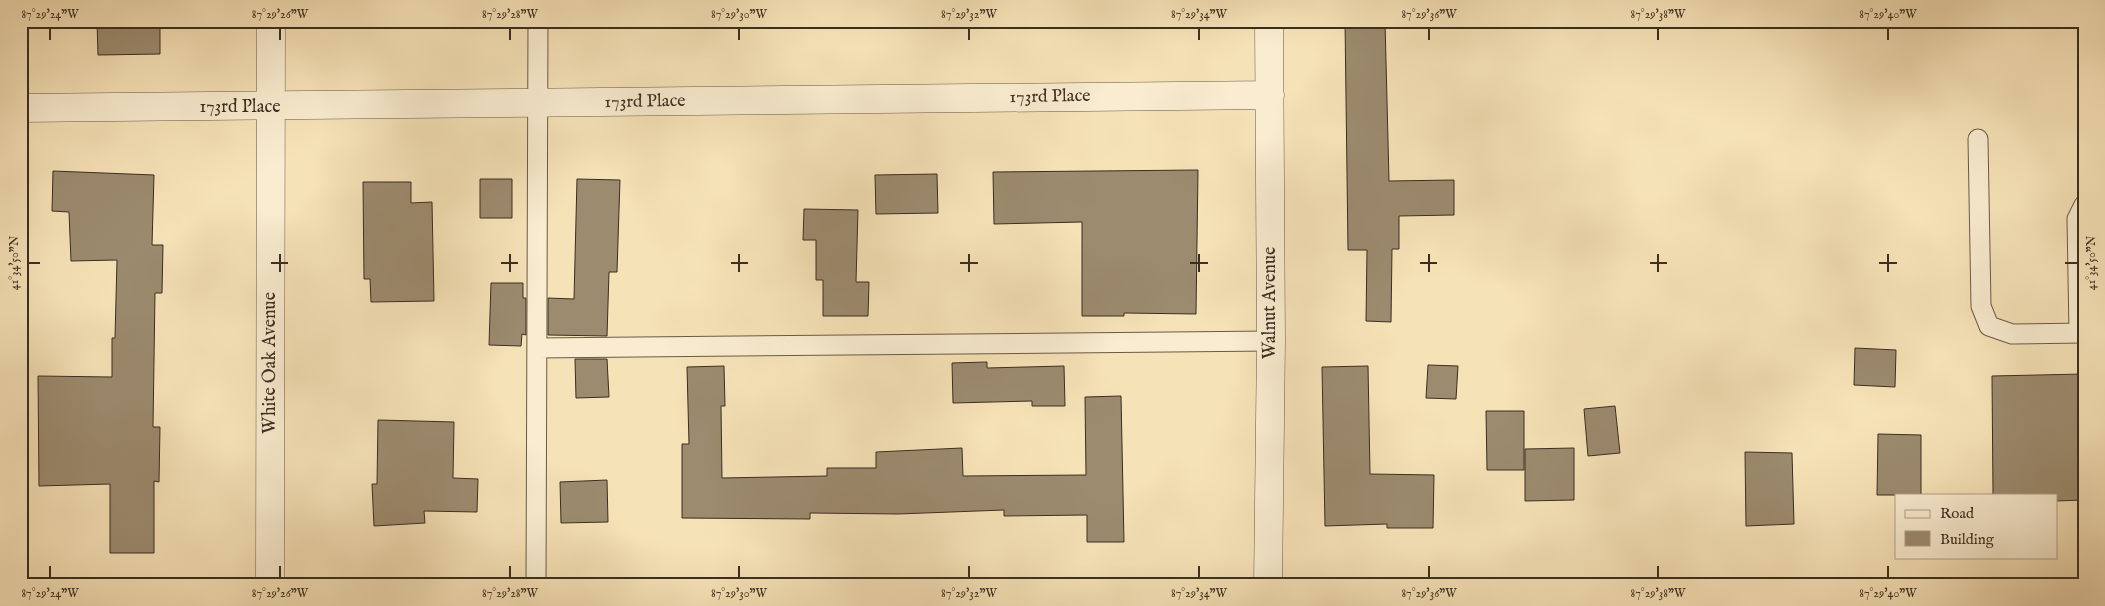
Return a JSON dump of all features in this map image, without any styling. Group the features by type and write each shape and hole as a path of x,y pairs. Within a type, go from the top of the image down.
{"street":[{"name":"White Oak Avenue","path":"270,585 271,21"},
{"name":"Walnut Avenue","path":"1268,585 1271,341 1269,21"},
{"name":"173rd Place","path":"21,108 1270,95"}],"lane":[{"path":"536,585 538,21"},
{"path":"1978,139 1981,306 1989,326 2012,334 2081,333 2076,219 2084,205"},
{"path":"537,348 1271,341"}],"building":[{"path":"97,21 160,21 160,54 98,55"},
{"path":"1345,21 1385,21 1389,181 1454,180 1454,215 1399,216 1399,249 1392,249 1391,322 1366,321 1367,250 1348,250"},
{"path":"1198,170 1196,314 1124,313 1124,316 1082,316 1082,222 994,224 993,172"},
{"path":"53,171 154,175 152,245 163,245 162,293 155,293 153,427 160,427 159,482 154,481 154,553 110,553 110,484 39,486 38,376 112,377 112,338 115,338 117,260 71,261 69,212 52,211"},
{"path":"937,174 938,213 876,214 875,175"},
{"path":"480,179 512,179 512,218 480,218"},
{"path":"577,179 620,180 617,272 609,272 607,336 548,335 548,298 574,299"},
{"path":"363,182 411,182 411,203 432,202 434,301 371,302 370,279 364,279"},
{"path":"804,209 858,210 856,282 869,282 868,316 823,316 823,280 816,280 816,240 803,240"},
{"path":"491,283 523,283 523,298 526,298 526,335 522,334 521,346 489,345"},
{"path":"1855,348 1896,350 1895,387 1854,385"},
{"path":"575,359 607,359 609,397 576,398"},
{"path":"987,362 987,368 1064,366 1065,406 1032,406 1032,401 953,403 952,363"},
{"path":"1428,365 1458,366 1456,399 1426,398"},
{"path":"724,366 725,406 721,406 722,478 827,476 827,468 876,468 876,452 962,448 963,476 1086,475 1085,397 1121,396 1124,542 1087,542 1087,515 1004,516 1004,510 898,514 810,513 810,519 682,518 682,444 689,444 687,367"},
{"path":"1368,366 1370,474 1434,475 1433,528 1387,528 1387,524 1325,526 1322,367"},
{"path":"2084,374 2084,500 2058,501 2058,494 1993,494 1992,376"},
{"path":"1615,406 1620,453 1588,456 1584,409"},
{"path":"1486,411 1524,411 1524,470 1487,470"},
{"path":"378,420 454,422 453,478 478,479 477,512 424,511 425,523 374,526 372,484 377,484"},
{"path":"1878,434 1921,435 1921,494 1877,495"},
{"path":"1574,448 1574,500 1525,501 1525,449"},
{"path":"1745,452 1792,453 1794,524 1746,526"},
{"path":"607,480 608,522 561,523 560,482"}]}
